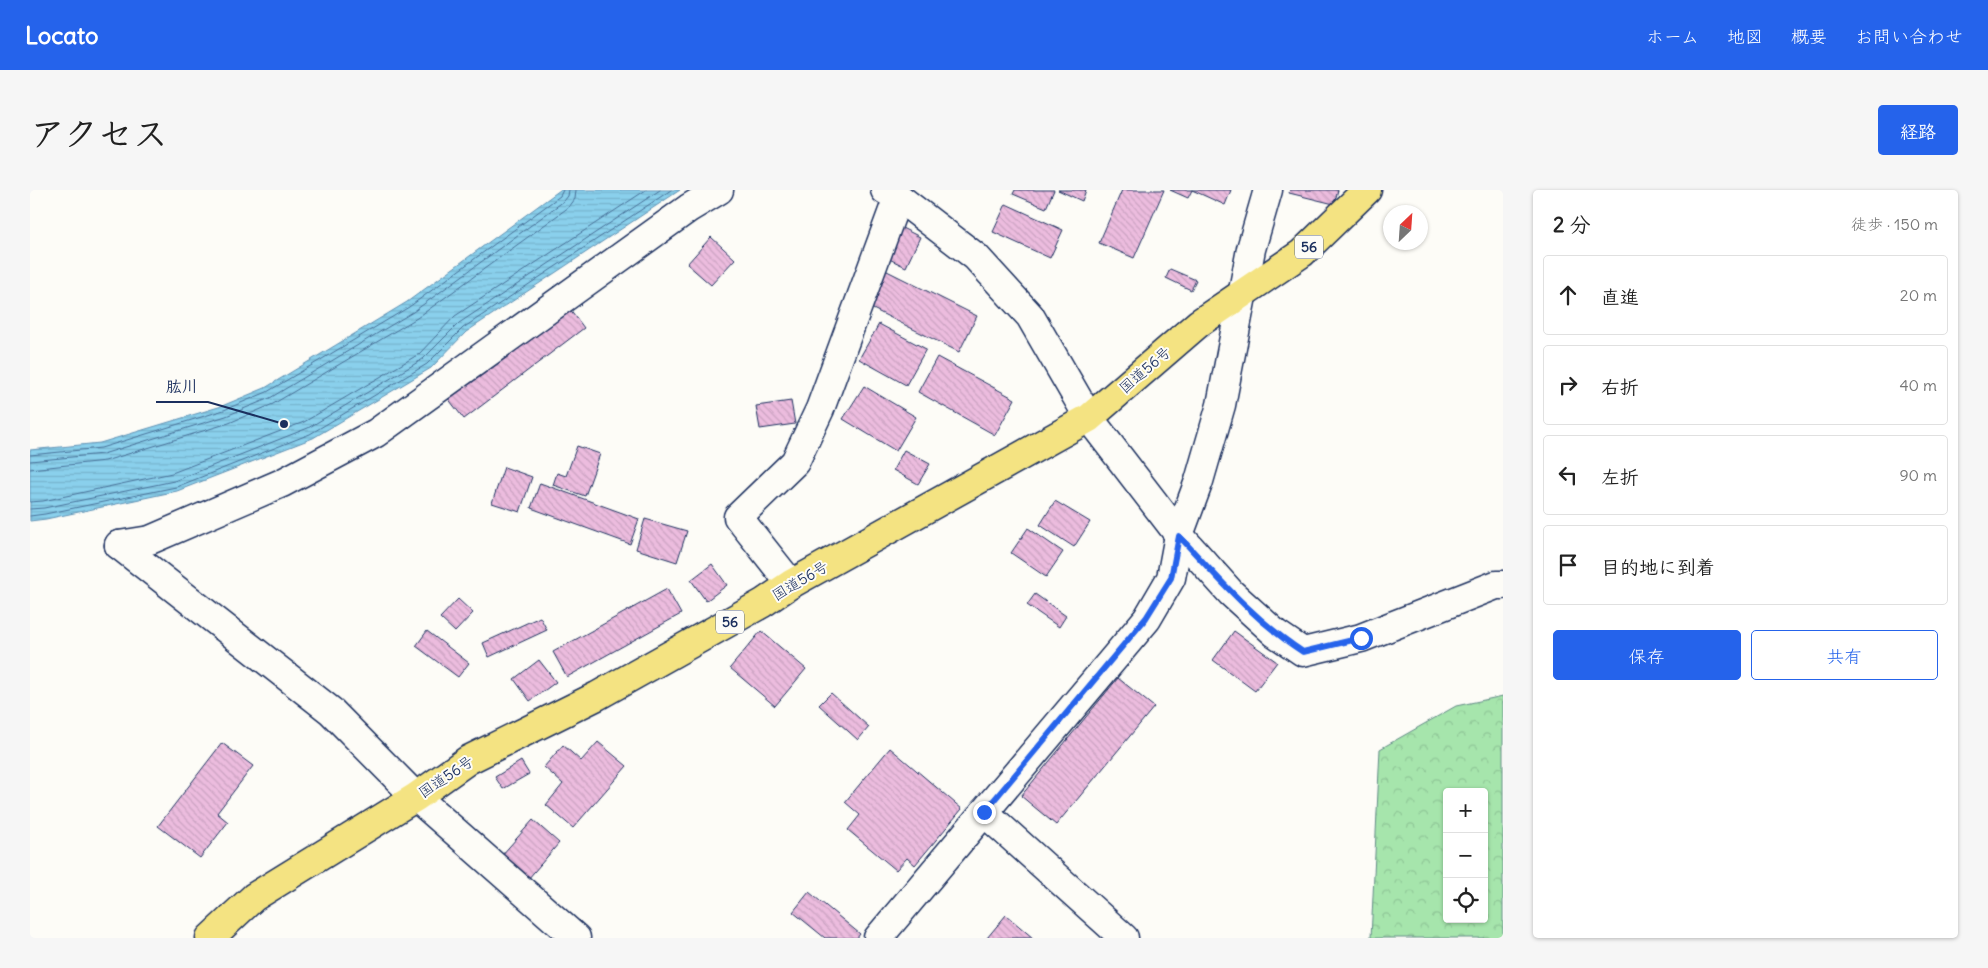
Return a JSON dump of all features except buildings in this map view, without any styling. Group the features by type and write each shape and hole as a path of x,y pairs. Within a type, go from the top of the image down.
{"highway":[{"name":"国道56号","path":"210,938 254,897 416,797 468,760 597,696 764,603 792,584 1089,418 1200,323 1302,253 1367,190"}],"street":[{"path":"576,938 416,797 331,711 119,544 150,540 273,487 376,433 689,208 719,190"},
{"path":"878,938 1146,618 1171,578 1179,536 1221,405 1251,249 1268,190"},
{"path":"792,584 738,517 795,462 820,409 892,193 976,257 1030,316 1089,418 1179,536 1231,593 1275,634 1303,652 1361,638 1496,585 1503,585"},
{"path":"984,812 1124,938"}],"green space":[{"path":"1503,696 1503,938 1371,938 1380,749 1456,706"}],"water":[{"path":"560,190 680,190 466,332 431,368 313,438 177,491 30,521 30,450 100,443 222,406 265,388 407,302"}],"place":[{"name":"肱川","path":"284,424"}],"route":[{"path":"984,812 1146,618 1171,578 1179,536 1231,593 1275,634 1303,652 1361,638"}]}
